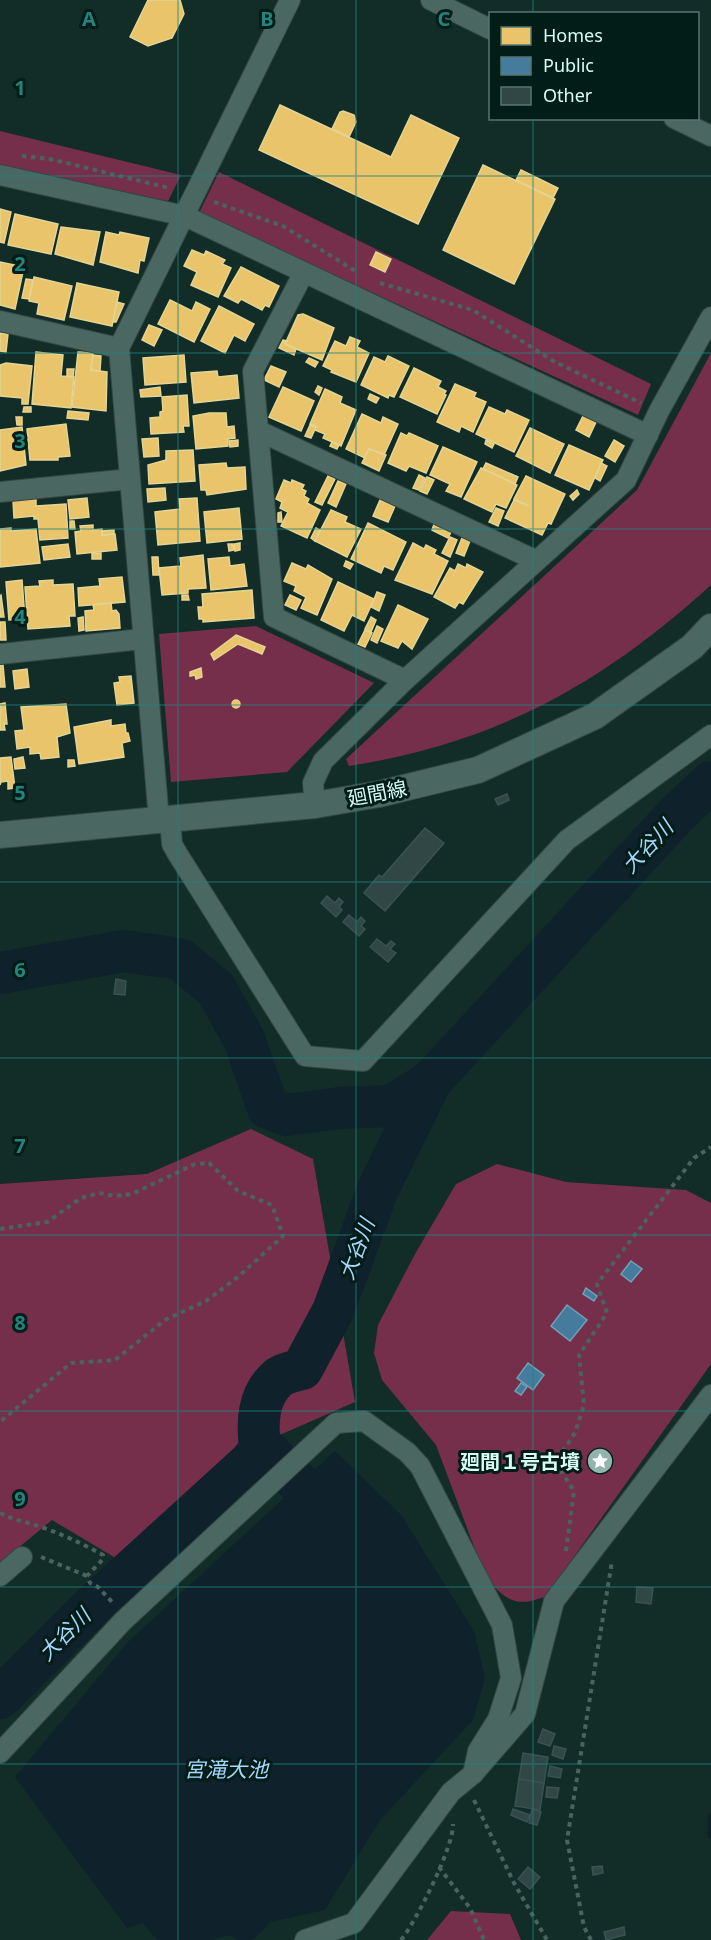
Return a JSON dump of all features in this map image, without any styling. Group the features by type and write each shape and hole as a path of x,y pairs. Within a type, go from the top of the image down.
{"street":[{"path":"290,0 119,348 142,639 165,820 177,853 306,1056 363,1061 567,840 711,735"},
{"path":"431,0 489,29"},
{"path":"678,120 711,136"},
{"path":"0,175 184,216 648,435"},
{"path":"303,274 253,371 273,617 405,680"},
{"path":"315,805 313,783 323,761 405,680 626,480 711,317"},
{"path":"0,321 119,348"},
{"path":"258,431 535,560"},
{"path":"0,492 130,478"},
{"name":"廻間線","path":"0,835 315,805 379,794 478,770 595,716 692,647 711,627"},
{"path":"0,654 142,639"},
{"path":"305,1940 354,1923 463,1782 525,1714 554,1601 711,1395"},
{"path":"0,1753 123,1621 336,1423 364,1421 407,1452 420,1466 502,1625 511,1678 498,1719 478,1751 463,1782"},
{"path":"0,1576 22,1557"}],"path":[{"path":"579,1567 566,1556 565,1543 574,1504 574,1491 555,1462 575,1433 584,1405 579,1355 607,1312 597,1284 694,1158 711,1147"},
{"path":"0,1229 47,1222 81,1198 99,1193 115,1196 132,1194 195,1164 209,1164 238,1191 272,1204 283,1236 238,1277 206,1301 165,1320 115,1360 71,1363 0,1422"},
{"path":"0,1513 15,1521 39,1526 63,1535 103,1555 87,1576"},
{"path":"591,1940 584,1927 567,1840 619,1515"},
{"path":"22,1557 29,1552 87,1576 90,1583 99,1587 117,1607"},
{"path":"401,1940 412,1927 453,1832 463,1782"},
{"path":"463,1782 514,1883 546,1940"},
{"path":"439,1867 470,1908 484,1940"}],"shaded area":[{"path":"0,131 181,175 168,201 0,167"},
{"path":"219,172 651,384 638,415 199,213"},
{"path":"711,353 711,585 629,652 587,680 544,704 499,725 452,742 402,756 349,766 346,759 637,490"},
{"path":"256,626 374,683 287,772 171,782 159,634"},
{"path":"251,1129 313,1159 355,1402 248,1449 124,1563 52,1520 0,1563 0,1184 147,1174"},
{"path":"497,1164 566,1182 686,1190 711,1203 711,1364 546,1596 526,1602 511,1600 498,1591 485,1576 436,1445 382,1380 374,1353 378,1325 415,1254 456,1184"},
{"path":"451,1911 510,1914 521,1940 427,1940"}],"water":[{"name":"宮滝大池","path":"335,1451 401,1515 474,1631 485,1677 473,1720 380,1820 325,1910 270,1922 253,1940 237,1940 230,1935 212,1940 157,1940 143,1923 127,1928 15,1777 127,1643"}],"building: Homes":[{"path":"148,0 180,0 184,14 172,38 148,46 130,37"},
{"path":"280,105 391,157 411,115 459,138 418,224 259,150"},
{"path":"340,112 354,115 356,122 349,137 332,129"},
{"path":"483,165 555,199 514,284 443,250"},
{"path":"521,170 558,188 553,198 516,180"},
{"path":"0,209 11,212 4,243 0,242"},
{"path":"15,214 58,224 51,254 8,245"},
{"path":"61,227 100,232 93,265 55,254"},
{"path":"106,232 119,235 120,232 149,238 144,261 140,260 138,273 100,262"},
{"path":"192,250 204,255 206,251 225,260 222,264 231,268 218,297 191,285 197,272 184,266"},
{"path":"376,252 391,259 385,272 370,265"},
{"path":"0,262 24,267 15,309 0,305"},
{"path":"241,267 279,286 269,307 265,305 262,310 241,299 238,303 224,296"},
{"path":"34,277 72,286 64,320 37,314 39,303 29,301"},
{"path":"26,279 33,280 29,299 22,298"},
{"path":"77,283 119,292 112,326 70,317"},
{"path":"170,300 192,311 196,302 210,309 194,342 158,324"},
{"path":"117,302 124,304 116,322 113,322"},
{"path":"219,306 254,324 245,341 234,335 225,353 201,341"},
{"path":"303,314 334,328 322,360 285,344 298,315"},
{"path":"149,325 162,330 154,346 142,340"},
{"path":"0,333 8,334 6,352 0,351"},
{"path":"350,337 360,341 357,347 369,353 356,382 331,372 332,370 323,366 335,341 346,346"},
{"path":"283,340 287,341 285,344 296,349 294,355 279,348"},
{"path":"36,352 63,355 61,376 74,377 71,408 32,404"},
{"path":"78,352 93,353 91,370 107,372 106,411 72,407"},
{"path":"93,355 101,356 100,371 91,370"},
{"path":"184,355 186,382 145,385 143,358"},
{"path":"388,356 409,366 394,397 389,395 388,398 361,385 374,357 385,362"},
{"path":"309,358 318,362 315,367 306,362"},
{"path":"6,363 32,366 28,404 22,404 22,398 0,396 0,365"},
{"path":"271,366 286,372 279,387 264,380"},
{"path":"414,368 441,381 438,387 446,391 437,414 400,397"},
{"path":"67,369 74,369 73,377 67,376"},
{"path":"217,371 218,377 237,375 239,398 194,403 191,373"},
{"path":"455,384 476,393 474,397 486,402 473,432 461,426 459,432 437,422"},
{"path":"318,386 322,388 319,395 315,392"},
{"path":"160,387 161,396 141,397 140,390"},
{"path":"283,387 314,401 301,431 269,417"},
{"path":"325,389 342,397 340,403 356,410 341,446 323,438 325,434 315,430 316,426 310,424"},
{"path":"370,394 379,398 376,403 368,399"},
{"path":"187,395 189,426 183,426 184,432 151,434 150,418 160,417 160,412 163,411 162,397"},
{"path":"24,407 31,407 31,412 23,412"},
{"path":"489,407 505,414 507,410 529,420 514,452 476,434"},
{"path":"68,411 89,413 88,420 67,418"},
{"path":"226,413 227,427 234,426 235,438 228,439 228,446 196,449 193,416"},
{"path":"362,414 381,423 383,417 398,424 384,455 369,449 365,458 346,449"},
{"path":"583,416 596,422 589,437 576,430"},
{"path":"16,417 22,417 22,425 17,425"},
{"path":"66,424 70,456 58,457 58,460 30,460 27,429"},
{"path":"310,425 316,427 311,438 305,436"},
{"path":"22,427 26,465 0,471 0,430"},
{"path":"530,428 564,444 550,473 516,456"},
{"path":"401,433 407,436 409,433 438,446 426,473 409,466 406,471 388,463"},
{"path":"158,438 159,456 144,457 142,439"},
{"path":"238,440 238,446 230,447 229,441"},
{"path":"486,440 494,444 492,448 485,444"},
{"path":"614,440 624,446 615,462 605,456"},
{"path":"332,442 339,445 337,449 330,446"},
{"path":"569,445 603,460 589,490 555,475"},
{"path":"443,447 477,462 461,497 446,491 450,484 430,475"},
{"path":"369,449 386,455 379,471 362,463"},
{"path":"193,450 195,481 149,484 148,465 166,460 166,451"},
{"path":"226,463 227,468 245,467 246,489 207,495 206,490 201,490 199,465"},
{"path":"486,463 518,477 515,484 483,469"},
{"path":"601,463 607,466 600,481 595,478"},
{"path":"481,468 517,485 506,508 496,504 492,512 464,499"},
{"path":"419,475 425,478 419,490 413,488"},
{"path":"328,476 335,479 322,505 315,502"},
{"path":"526,476 565,494 551,524 548,523 542,535 505,518 514,500 529,506 514,499"},
{"path":"427,477 434,480 427,494 420,491"},
{"path":"284,480 291,483 292,480 304,485 302,489 306,491 304,496 309,499 307,503 320,510 307,538 281,526 288,512 280,508 282,502 276,499"},
{"path":"338,481 346,484 336,507 328,503"},
{"path":"165,488 166,500 148,502 147,489"},
{"path":"577,490 579,494 573,500 570,496"},
{"path":"87,498 89,517 70,519 68,500"},
{"path":"197,498 200,541 158,545 155,512 180,509 179,499"},
{"path":"36,499 36,506 66,504 68,538 40,540 38,519 34,519 34,516 14,518 13,501"},
{"path":"380,500 395,506 388,522 373,516"},
{"path":"239,508 242,539 207,543 204,512"},
{"path":"496,508 504,511 498,526 489,522"},
{"path":"331,510 347,517 345,522 361,529 347,557 315,541"},
{"path":"281,512 282,522 278,522 278,513"},
{"path":"70,521 74,521 75,529 70,529"},
{"path":"368,523 406,542 393,570 384,566 381,573 351,559"},
{"path":"434,524 451,532 448,538 432,530"},
{"path":"93,525 93,530 102,529 102,535 115,534 117,550 77,554 75,532 81,531 80,526"},
{"path":"11,528 11,531 36,529 40,563 0,567 0,529"},
{"path":"316,528 320,530 315,541 311,538"},
{"path":"114,530 114,534 102,535 102,531"},
{"path":"450,537 457,540 450,557 442,553"},
{"path":"462,538 470,541 464,556 456,553"},
{"path":"240,543 240,550 235,551 234,544"},
{"path":"413,543 424,549 426,545 436,550 434,554 448,561 432,594 395,580"},
{"path":"68,544 70,557 44,560 42,547"},
{"path":"228,544 233,544 234,550 229,551"},
{"path":"92,553 101,553 101,559 92,559"},
{"path":"203,555 206,588 188,589 188,593 162,595 159,568 181,566 180,558"},
{"path":"152,557 158,557 159,575 153,575"},
{"path":"229,557 230,566 244,564 247,586 211,590 208,559"},
{"path":"346,561 353,564 350,569 344,566"},
{"path":"292,563 306,569 308,565 332,579 317,615 301,608 306,597 294,591 296,586 284,581"},
{"path":"458,564 466,568 467,564 483,572 463,604 459,602 455,608 434,597 450,568 455,571"},
{"path":"122,577 125,602 79,606 78,588 100,586 99,579"},
{"path":"22,580 25,619 9,620 6,582"},
{"path":"53,580 53,585 73,584 75,616 69,616 70,626 28,629 25,587 40,586 39,581"},
{"path":"338,582 374,599 364,621 352,615 344,631 321,620"},
{"path":"252,590 254,618 203,622 203,619 199,619 198,607 203,607 202,594"},
{"path":"377,592 385,595 379,611 371,607"},
{"path":"1,595 4,617 0,617"},
{"path":"182,595 188,595 189,600 182,600"},
{"path":"290,595 301,600 296,610 285,605"},
{"path":"111,603 112,611 116,610 119,614 120,628 86,631 85,611 94,610 93,605"},
{"path":"398,605 428,619 412,649 402,641 398,648 381,641"},
{"path":"83,617 84,630 79,631 78,618"},
{"path":"371,617 376,620 371,632 365,629"},
{"path":"0,622 5,622 6,640 0,640"},
{"path":"377,626 383,629 377,643 371,640"},
{"path":"365,630 372,633 365,647 358,644"},
{"path":"236,635 265,647 262,654 238,644 214,660 211,654"},
{"path":"0,665 3,665 5,687 0,687"},
{"path":"201,668 202,677 196,679 195,675 190,676 190,672"},
{"path":"27,669 29,687 15,689 13,671"},
{"path":"131,676 134,703 117,705 114,683 120,682 119,677"},
{"path":"236,700 240,704 236,708 232,704"},
{"path":"5,703 7,724 4,724 5,730 0,730 0,704"},
{"path":"66,704 70,733 57,737 59,757 41,759 40,753 30,754 30,747 17,749 15,731 24,730 21,707"},
{"path":"111,720 111,726 125,724 130,741 122,743 124,757 79,764 74,727"},
{"path":"11,757 15,788 8,789 8,781 1,782 0,785 0,758"},
{"path":"23,757 25,768 15,769 14,759"},
{"path":"68,760 74,760 75,766 68,767"}],"building: Public":[{"path":"631,1261 642,1269 631,1282 621,1274"},
{"path":"586,1288 597,1296 594,1301 583,1294"},
{"path":"567,1305 587,1320 570,1341 551,1326"},
{"path":"528,1363 544,1375 533,1390 517,1378"},
{"path":"521,1383 527,1387 521,1395 515,1391"}],"building: Other":[{"path":"507,794 509,800 498,805 495,799"},
{"path":"425,828 444,843 385,911 364,893 379,875 382,877"},
{"path":"327,896 335,903 339,898 343,902 339,907 342,910 336,917 321,903"},
{"path":"349,915 357,922 361,917 365,921 361,926 365,929 359,936 343,922"},
{"path":"377,939 386,946 391,941 395,944 390,949 396,953 388,962 370,947"},
{"path":"116,979 126,981 125,995 114,994"},
{"path":"637,1587 653,1588 651,1604 636,1602"},
{"path":"543,1729 555,1734 550,1746 538,1742"},
{"path":"554,1746 566,1749 563,1759 552,1755"},
{"path":"523,1753 548,1757 544,1783 519,1779"},
{"path":"550,1766 562,1769 560,1778 548,1776"},
{"path":"519,1779 544,1783 540,1810 515,1806"},
{"path":"547,1787 559,1788 557,1798 546,1797"},
{"path":"513,1809 530,1815 527,1822 511,1815"},
{"path":"532,1809 541,1812 537,1825 529,1823"},
{"path":"602,1866 603,1873 593,1875 592,1867"},
{"path":"528,1867 540,1877 530,1889 518,1879"},
{"path":"624,1927 625,1935 606,1940 604,1932"}],"waterway":[{"name":"大谷川","path":"0,1698 92,1606 250,1462 260,1449 260,1410 266,1392 279,1377 302,1369 333,1311 378,1189 431,1081 676,815 711,782"},
{"path":"0,973 124,951 180,959 216,989 244,1039 268,1108 287,1115 340,1108 392,1106 431,1081"},
{"path":"260,1449 268,1451 309,1494"},
{"path":"711,1817 711,1835"}],"place":[{"name":"廻間１号古墳","path":"600,1461"}]}
